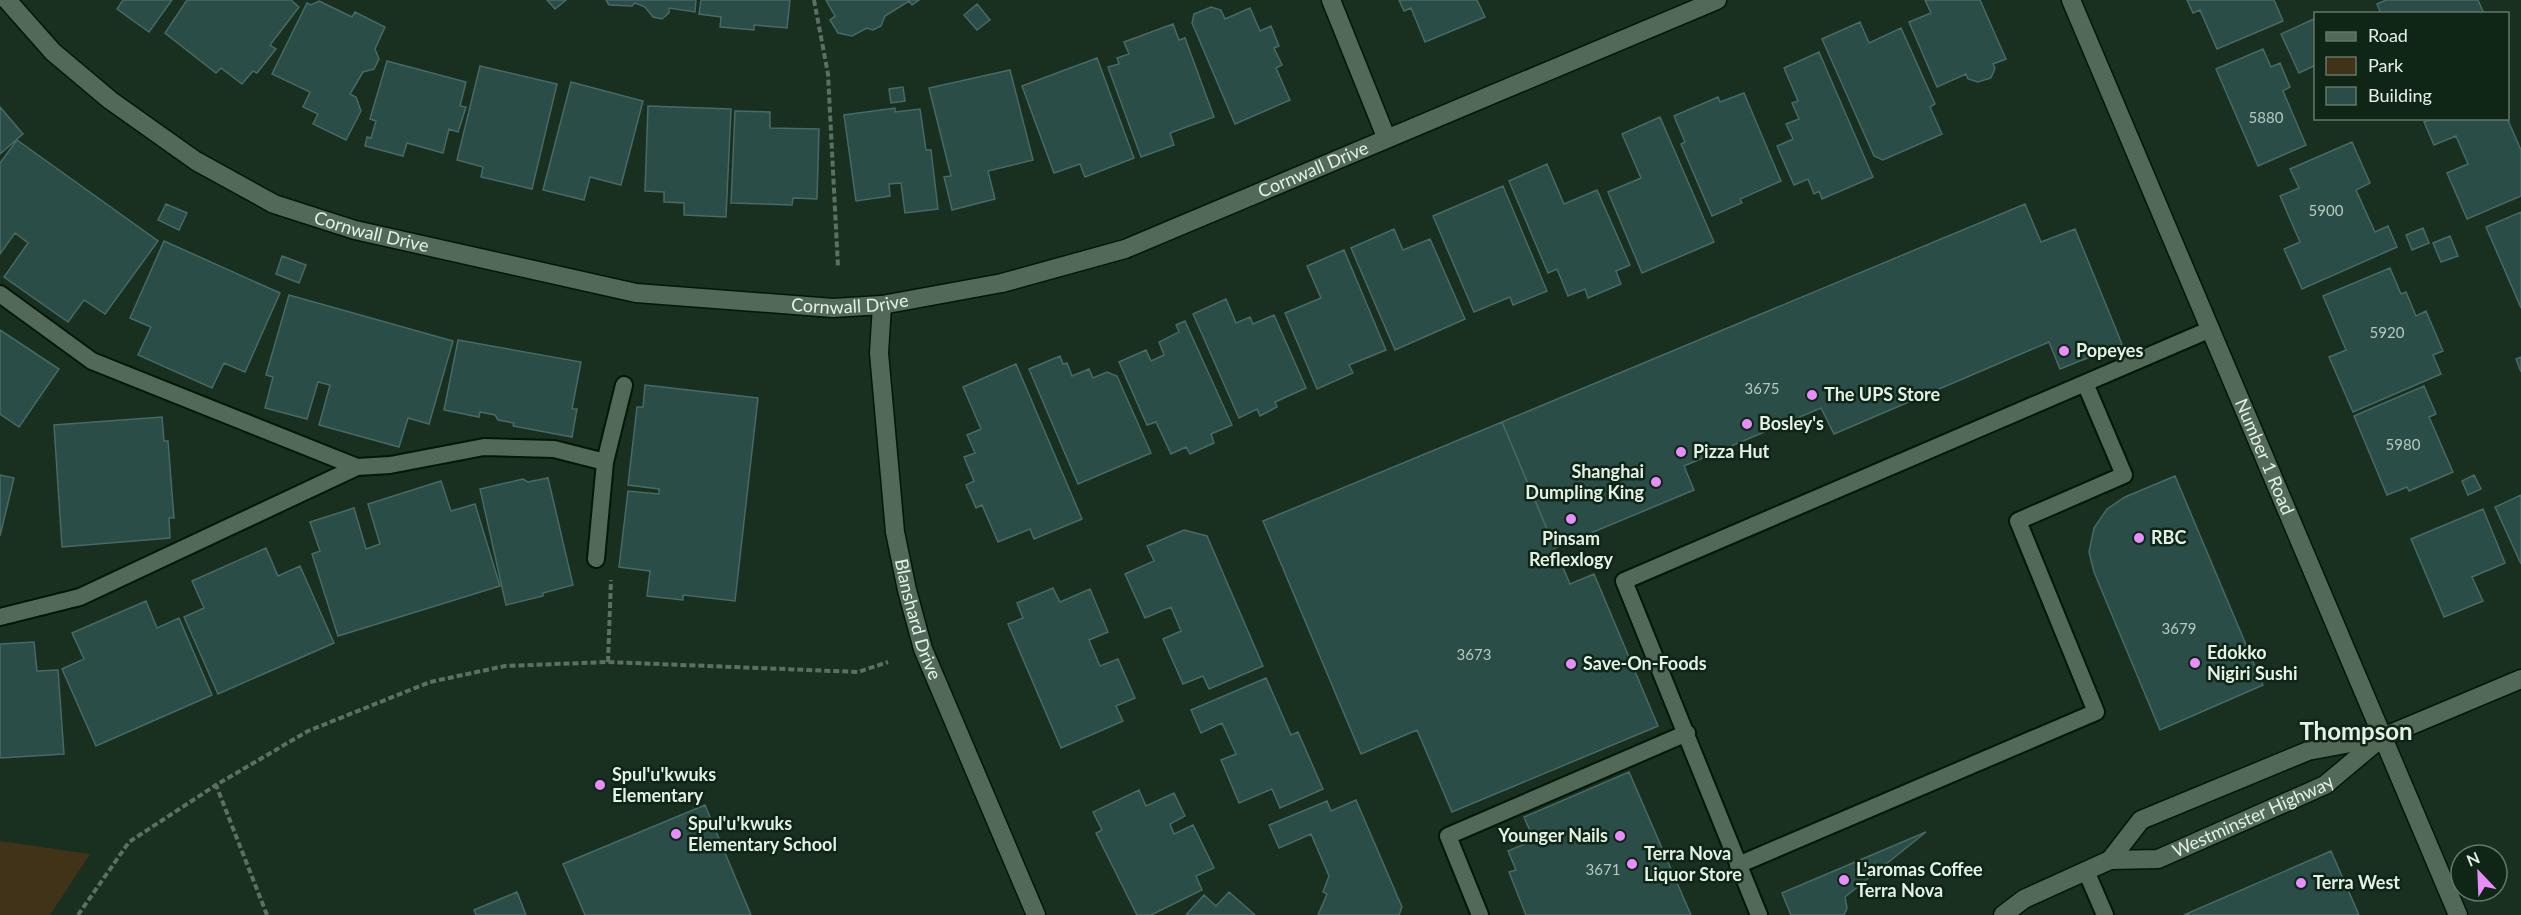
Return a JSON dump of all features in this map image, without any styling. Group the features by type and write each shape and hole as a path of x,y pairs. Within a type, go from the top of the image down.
{"street":[{"name":"Cornwall Drive","path":"7,0 53,52 110,100 196,161 274,204 355,230 636,293 833,308 882,305 1002,283 1125,249 1386,137 1717,0"},
{"path":"1331,0 1386,137"},
{"name":"Number 1 Road","path":"2071,0 2458,915"},
{"name":"Blanshard Drive","path":"882,305 879,353 895,532 907,590 923,648 1036,915"},
{"name":"Westminster Highway","path":"2110,860 2141,820 2308,751 2383,737 2521,679"},
{"name":"Westminster Highway","path":"2003,915 2024,899 2110,860 2158,859 2325,785 2383,737"}],"lane":[{"path":"0,294 92,361 357,467"},
{"path":"1759,915 1624,581 2211,329"},
{"path":"1738,865 2096,712 2018,521 2124,475 2085,383"},
{"path":"596,559 605,462 624,385"},
{"path":"0,617 80,597 357,467 390,465 484,447 554,449 605,462"},
{"path":"1480,915 1448,836 1687,733"},
{"path":"2086,871 2105,915"}],"path":[{"path":"814,0 828,74 838,267"},
{"path":"596,559 612,567 608,662"},
{"path":"78,915 129,842 216,784 308,731 430,682 505,666 608,662 858,672 888,662"},
{"path":"216,784 267,915"}],"green space":[{"path":"0,841 90,854 50,915 0,915"}],"building":[{"path":"123,0 172,0 149,32 117,9"},
{"path":"187,0 291,0 299,7 270,45 276,49 257,73 253,71 242,84 221,68 216,73 165,33"},
{"path":"547,0 566,0 555,9"},
{"path":"606,0 696,0 695,12 669,8 669,13 662,19 653,17 645,7 635,3 632,6 609,5"},
{"path":"701,0 790,0 787,28 754,25 754,30 720,27 721,17 699,14"},
{"path":"826,0 919,0 912,5 909,1 885,16 881,26 873,30 867,28 852,36 838,33 830,20 835,16"},
{"path":"1399,0 1477,0 1485,17 1425,42 1411,8 1404,11"},
{"path":"1925,0 1980,0 2006,59 1993,64 1995,68 1991,78 1978,82 1968,79 1966,74 1937,87 1909,22 1931,13"},
{"path":"2187,0 2274,0 2283,21 2217,49 2200,10 2193,13"},
{"path":"2386,0 2478,0 2483,12 2380,12 2377,4"},
{"path":"319,1 352,17 355,12 385,27 375,49 379,59 374,69 363,72 350,94 356,97 361,111 346,140 313,124 318,114 303,107 310,92 272,74 307,3 311,5"},
{"path":"977,4 990,20 977,30 964,15"},
{"path":"1211,7 1221,10 1225,19 1250,8 1260,31 1271,26 1279,46 1274,48 1282,65 1276,68 1290,100 1235,124 1192,23 1194,14"},
{"path":"2314,19 2314,66 2299,73 2281,34"},
{"path":"1860,22 1869,43 1901,28 1935,104 1930,107 1942,134 1883,160 1874,156 1822,39"},
{"path":"1173,24 1179,40 1185,38 1214,117 1170,133 1174,145 1141,157 1108,67 1119,64 1117,58 1129,54 1124,42"},
{"path":"2263,49 2271,67 2280,63 2290,87 2283,91 2306,145 2258,166 2216,69"},
{"path":"1819,52 1873,177 1822,199 1819,191 1814,194 1808,179 1794,185 1777,146 1793,139 1786,124 1799,119 1792,103 1798,101 1784,68"},
{"path":"1097,58 1134,158 1085,177 1080,164 1054,173 1022,86"},
{"path":"387,61 466,82 460,106 466,107 458,132 449,129 443,153 407,143 403,156 365,146 367,137 371,138 376,121 370,119"},
{"path":"480,66 557,84 532,189 481,177 483,167 457,160"},
{"path":"1010,70 1033,160 988,171 995,199 952,210 944,177 951,176 929,88"},
{"path":"571,82 643,101 621,185 590,177 584,200 543,190"},
{"path":"903,87 905,101 891,103 889,89"},
{"path":"1744,93 1781,181 1740,199 1742,203 1712,216 1681,144 1685,142 1674,116 1718,97 1720,102"},
{"path":"648,106 731,109 726,217 684,215 684,203 664,202 664,192 645,191"},
{"path":"0,107 23,134 0,154"},
{"path":"895,108 895,112 920,109 926,150 931,150 938,209 905,213 901,183 889,184 890,196 856,201 844,115"},
{"path":"735,111 770,112 770,128 819,129 817,199 793,198 792,205 731,203"},
{"path":"1660,117 1714,242 1642,273 1608,192 1641,178 1622,134"},
{"path":"2428,120 2508,120 2521,150 2521,196 2467,219 2447,173 2468,164 2456,136 2434,145 2424,122"},
{"path":"17,140 158,241 105,314 84,300 68,322 4,277 28,243 15,233 0,254 0,163"},
{"path":"2352,142 2370,183 2356,190 2375,232 2388,226 2397,247 2302,289 2284,249 2300,242 2280,196 2299,188 2290,169"},
{"path":"1547,164 1564,204 1597,190 1630,265 1616,271 1621,284 1588,298 1585,289 1568,296 1557,269 1548,273 1509,181"},
{"path":"1503,186 1547,291 1513,305 1510,297 1474,312 1433,216"},
{"path":"166,204 187,213 179,230 158,220"},
{"path":"2025,204 2041,242 2075,229 2122,344 2060,369 2049,342 1834,434 1821,408 1684,466 1694,490 1555,548 1502,422"},
{"path":"2521,212 2521,308 2486,227"},
{"path":"2423,228 2429,243 2412,250 2406,235"},
{"path":"1394,229 1403,250 1430,239 1465,319 1395,350 1351,248"},
{"path":"2450,236 2458,256 2441,262 2433,243"},
{"path":"164,241 280,293 245,372 224,363 212,388 138,355 151,327 130,318"},
{"path":"1344,250 1386,350 1349,365 1353,373 1317,389 1285,313 1321,298 1307,266"},
{"path":"282,256 306,265 299,283 276,274"},
{"path":"2390,268 2401,294 2406,292 2416,316 2426,311 2443,351 2433,355 2441,374 2353,412 2329,357 2346,350 2323,296"},
{"path":"289,295 453,341 429,424 408,418 399,447 319,425 330,385 318,382 307,419 265,408 273,377 266,375"},
{"path":"1226,299 1236,323 1250,317 1253,324 1274,315 1306,388 1275,402 1277,407 1260,416 1257,409 1239,418 1193,314"},
{"path":"1185,321 1232,425 1211,434 1214,443 1190,454 1186,447 1171,454 1156,422 1147,425 1119,362 1146,350 1151,361 1164,355 1159,342 1179,332 1176,325"},
{"path":"0,330 59,369 19,427 0,414"},
{"path":"458,340 581,362 572,409 577,409 572,437 513,426 514,423 498,420 495,415 480,412 479,417 444,410"},
{"path":"1060,356 1063,364 1067,363 1072,376 1089,369 1093,378 1107,372 1117,376 1151,453 1078,484 1029,369"},
{"path":"2521,357 2521,372 2516,359"},
{"path":"1016,364 1082,519 1034,539 1030,529 998,542 982,505 976,508 966,485 974,481 964,457 975,453 967,435 981,429 963,387"},
{"path":"645,385 758,398 735,601 683,595 683,600 647,596 650,571 619,567 628,491 659,494 659,489 628,485 637,407 643,407"},
{"path":"2424,386 2436,414 2429,417 2453,472 2409,491 2407,487 2387,495 2354,416"},
{"path":"162,417 164,441 168,441 174,518 169,518 170,538 62,547 54,425"},
{"path":"1502,422 1570,584 1594,574 1658,726 1452,812 1417,730 1361,754 1263,521"},
{"path":"0,475 14,478 0,536"},
{"path":"2474,475 2481,489 2468,495 2462,481"},
{"path":"2175,476 2263,685 2160,730 2094,572 2089,552 2094,528 2107,509 2125,497"},
{"path":"548,478 573,585 543,593 543,596 506,605 480,489 523,479 528,482"},
{"path":"441,481 451,511 475,504 500,586 338,636 312,554 320,551 310,522 354,508 366,549 380,544 368,504"},
{"path":"2521,495 2521,564 2495,507"},
{"path":"2483,509 2505,563 2472,577 2483,601 2444,617 2411,539"},
{"path":"1184,530 1207,536 1263,666 1209,689 1203,676 1183,684 1163,639 1181,631 1171,607 1145,618 1125,574 1154,561 1147,546"},
{"path":"266,548 278,576 300,566 334,643 218,694 184,617 204,608 192,581"},
{"path":"1053,588 1060,602 1090,589 1108,632 1089,640 1100,666 1118,659 1135,698 1116,706 1123,721 1061,748 1008,624 1023,618 1017,603"},
{"path":"146,601 157,628 179,618 212,695 96,746 62,669 84,659 72,633"},
{"path":"34,642 37,671 58,670 64,754 0,758 0,644"},
{"path":"1266,678 1291,735 1298,732 1323,789 1280,808 1272,789 1239,803 1221,760 1236,754 1222,723 1201,733 1191,710"},
{"path":"1629,772 1691,915 1526,915 1509,872 1516,870 1508,851 1534,840 1524,817"},
{"path":"1139,790 1146,806 1174,793 1185,816 1170,824 1174,834 1193,825 1214,868 1196,876 1202,890 1151,915 1137,915 1096,833 1102,830 1093,812"},
{"path":"1356,800 1402,907 1399,915 1318,915 1327,894 1323,892 1329,876 1311,834 1279,848 1269,825 1327,801 1331,811"},
{"name":"Spul'u'kwuks Elementary School","path":"705,805 751,915 585,915 563,864"},
{"path":"1926,832 1845,897 1847,908 1844,915 1791,915 1782,893"},
{"name":"Terra West","path":"2331,851 2359,915 2184,915"},
{"path":"517,892 526,915 476,915 474,910"},
{"path":"1229,892 1255,915 1186,915 1204,895 1216,906"}],"place":[{"name":"Popeyes","path":"2064,351"},
{"name":"The UPS Store","path":"1812,395"},
{"name":"Bosley's","path":"1747,424"},
{"name":"Pizza Hut","path":"1681,452"},
{"name":"Shanghai Dumpling King","path":"1656,482"},
{"name":"Pinsam Reflexlogy","path":"1571,519"},
{"name":"RBC","path":"2139,538"},
{"name":"Edokko Nigiri Sushi","path":"2195,663"},
{"name":"Save-On-Foods","path":"1571,664"},
{"name":"Spul'u'kwuks Elementary","path":"600,785"},
{"name":"Spul'u'kwuks Elementary School","path":"676,834"},
{"name":"Younger Nails","path":"1620,836"},
{"name":"Terra Nova Liquor Store","path":"1632,864"},
{"name":"L'aromas Coffee Terra Nova","path":"1844,880"},
{"name":"Terra West","path":"2301,883"}],"district":[{"name":"Thompson","path":"2356,732"}]}
